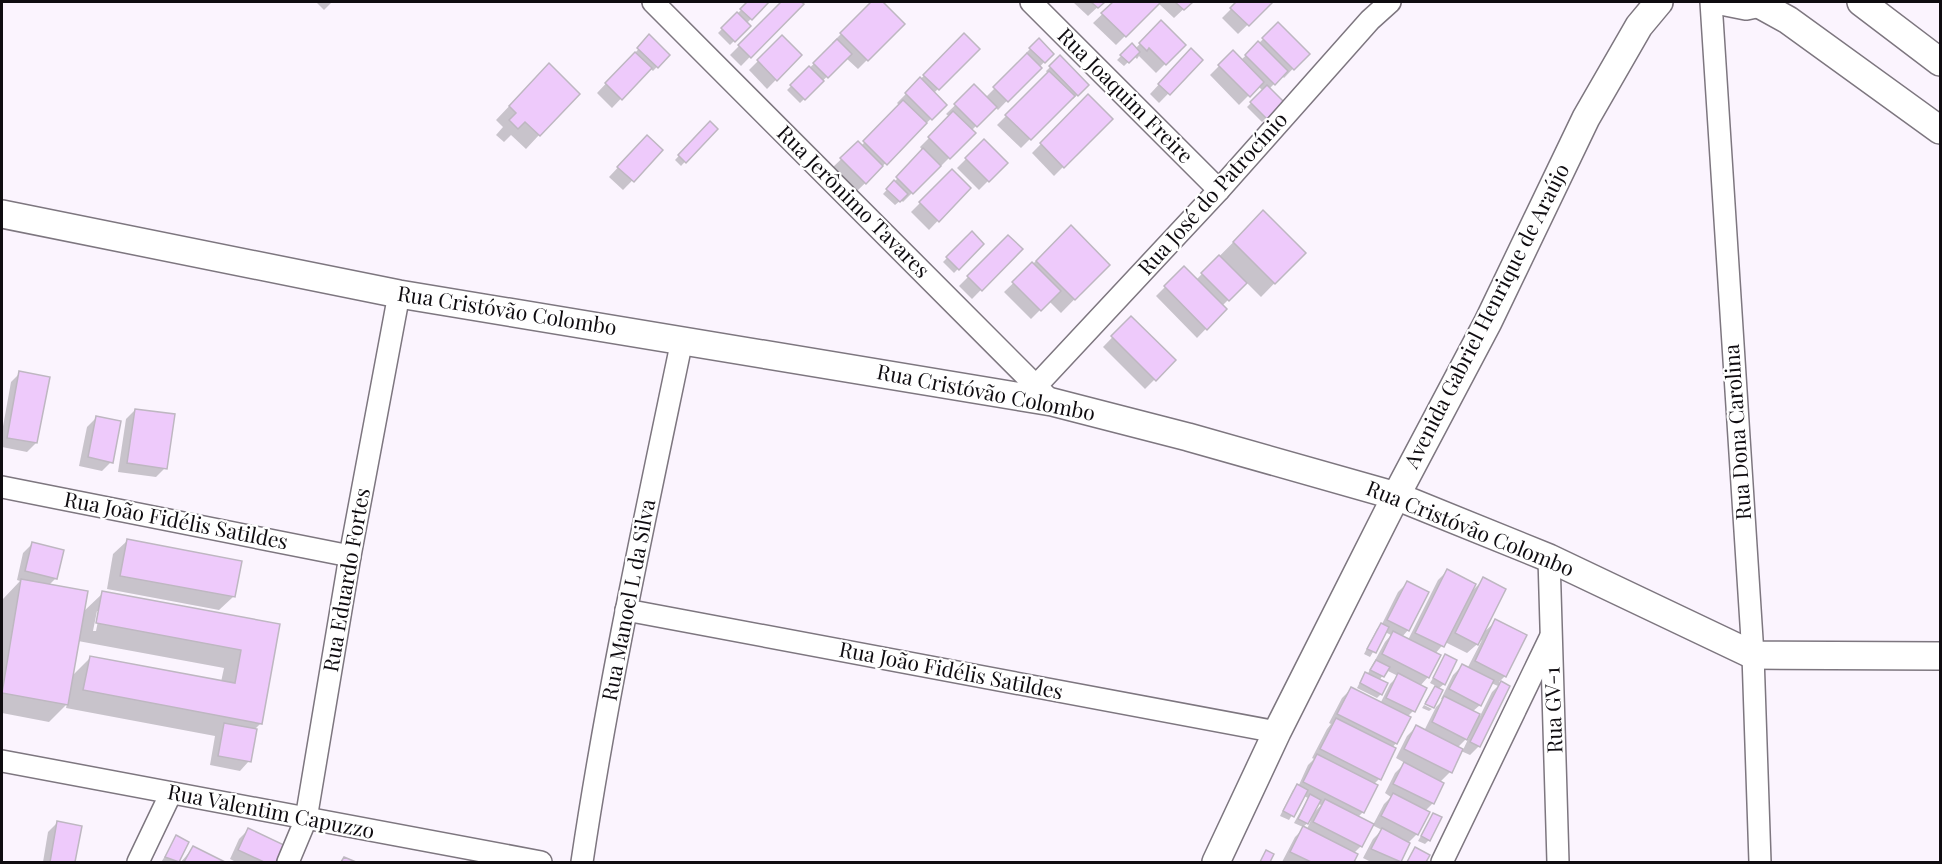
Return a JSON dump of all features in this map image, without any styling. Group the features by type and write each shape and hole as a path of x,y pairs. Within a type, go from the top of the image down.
{"street":[{"name":"Rua Jerônimo Tavares","path":"653,2 1044,394"},
{"name":"Rua Joaquim Freire","path":"1030,2 1218,190"},
{"name":"Rua José do Patrocínio","path":"1044,394 1218,190 1370,20 1390,2"},
{"name":"Avenida Gabriel Henrique de Araújo","path":"1216,862 1277,732 1396,496 1488,322 1586,118 1639,26 1659,2"},
{"name":"Rua Dona Carolina","path":"1711,2 1753,655 1760,862"},
{"path":"1726,2 1746,6 1762,3 1941,130"},
{"path":"1861,2 1941,62"},
{"name":"Rua Cristóvão Colombo","path":"2,214 399,294 682,340 1044,394 1396,496 1549,558 1753,655 1941,656"},
{"name":"Rua Eduardo Fortes","path":"288,862 306,819 350,556 399,294"},
{"name":"Rua Manoel L da Silva","path":"582,862 596,769 626,610 682,340"},
{"name":"Rua João Fidélis Satildes","path":"2,487 350,556"},
{"name":"Rua GV-1","path":"1549,558 1558,862"},
{"name":"Rua João Fidélis Satildes","path":"626,610 1277,732"},
{"path":"1442,862 1552,635"},
{"name":"Rua Valentim Capuzzo","path":"2,761 541,862"},
{"path":"138,862 171,793"}],"building":[{"path":"747,2 769,2 752,20 740,9"},
{"path":"781,2 804,4 751,58 738,45"},
{"path":"871,2 883,2 905,24 868,61 840,33"},
{"path":"1091,2 1105,2 1098,8"},
{"path":"1113,2 1161,2 1126,37 1101,13"},
{"path":"1175,2 1193,2 1184,10"},
{"path":"1236,2 1273,2 1249,26 1230,8"},
{"path":"737,12 751,26 735,42 721,28"},
{"path":"1161,20 1186,45 1166,65 1149,48 1147,51 1139,43"},
{"path":"1278,22 1310,54 1294,70 1262,38"},
{"path":"964,33 980,49 939,90 923,75"},
{"path":"649,34 670,55 658,68 637,48"},
{"path":"782,35 802,55 777,81 757,60"},
{"path":"1039,38 1054,54 1045,63 1029,48"},
{"path":"837,39 852,54 828,78 813,63"},
{"path":"1258,41 1288,71 1275,85 1245,55"},
{"path":"1132,43 1140,52 1129,63 1120,55"},
{"path":"1191,48 1203,60 1170,95 1158,84"},
{"path":"1233,50 1264,82 1250,97 1218,65"},
{"path":"635,52 652,68 622,100 605,83"},
{"path":"1027,53 1042,68 1008,102 993,87"},
{"path":"1060,55 1089,85 1078,96 1049,66"},
{"path":"549,63 580,94 540,136 525,122 518,129 509,120 516,113 509,106"},
{"path":"809,66 824,81 805,100 790,85"},
{"path":"1049,71 1075,96 1031,140 1005,115"},
{"path":"920,77 947,105 932,120 905,93"},
{"path":"974,84 997,107 977,127 954,104"},
{"path":"1267,85 1284,102 1267,119 1250,102"},
{"path":"1088,94 1113,119 1064,168 1040,143"},
{"path":"903,100 927,123 887,165 863,141"},
{"path":"953,111 976,133 950,159 928,137"},
{"path":"710,121 718,129 686,163 678,155"},
{"path":"647,135 663,150 634,182 617,167"},
{"path":"984,139 1008,163 989,182 965,158"},
{"path":"858,141 883,166 866,184 840,158"},
{"path":"923,148 941,166 913,194 896,177"},
{"path":"952,169 971,188 939,222 919,202"},
{"path":"894,180 908,194 900,202 886,189"},
{"path":"1263,210 1306,253 1275,284 1233,242"},
{"path":"1071,225 1110,265 1075,300 1036,261"},
{"path":"972,231 984,244 959,270 946,257"},
{"path":"1008,235 1023,249 982,291 967,276"},
{"path":"1219,255 1247,283 1229,301 1201,273"},
{"path":"1032,262 1061,291 1041,311 1012,282"},
{"path":"1184,266 1227,309 1207,330 1164,286"},
{"path":"1131,316 1176,360 1156,381 1111,336"},
{"path":"19,371 50,377 37,443 7,438"},
{"path":"135,409 175,414 167,469 127,463"},
{"path":"96,416 121,421 113,463 88,457"},
{"path":"127,539 242,561 235,597 120,576"},
{"path":"32,542 64,550 57,579 25,571"},
{"path":"1447,569 1476,584 1444,647 1415,633"},
{"path":"1483,577 1506,589 1478,645 1455,633"},
{"path":"21,579 88,591 68,705 2,693"},
{"path":"1407,581 1429,592 1409,631 1387,620"},
{"path":"102,591 280,624 262,724 83,690 90,656 235,683 241,650 96,623"},
{"path":"1495,619 1527,635 1506,677 1475,661"},
{"path":"1381,623 1389,627 1376,653 1367,649"},
{"path":"1393,631 1441,655 1429,678 1382,654"},
{"path":"1445,654 1457,660 1445,685 1433,678"},
{"path":"1376,660 1390,667 1384,677 1370,670"},
{"path":"1462,664 1494,680 1481,706 1449,689"},
{"path":"1365,672 1388,683 1382,695 1360,683"},
{"path":"1398,673 1427,688 1415,712 1386,698"},
{"path":"1501,681 1510,686 1480,747 1470,742"},
{"path":"1435,686 1443,690 1434,708 1425,704"},
{"path":"1351,687 1411,717 1397,744 1337,714"},
{"path":"1444,696 1480,714 1467,740 1432,722"},
{"path":"1336,718 1396,748 1381,780 1320,749"},
{"path":"224,723 257,729 251,762 218,756"},
{"path":"1416,725 1463,749 1452,773 1404,749"},
{"path":"1317,754 1378,785 1364,813 1303,782"},
{"path":"1404,762 1444,783 1434,804 1393,784"},
{"path":"1297,784 1308,790 1294,817 1283,811"},
{"path":"1393,793 1430,812 1418,835 1381,816"},
{"path":"1310,794 1321,800 1308,824 1298,819"},
{"path":"1325,799 1374,824 1362,847 1313,822"},
{"path":"1433,813 1442,817 1430,841 1421,836"},
{"path":"57,821 82,826 75,862 50,862"},
{"path":"1303,826 1358,854 1354,862 1311,862 1290,852"},
{"path":"248,828 284,845 276,862 264,862 238,850"},
{"path":"1382,828 1410,843 1401,862 1371,849"},
{"path":"176,835 189,842 179,862 165,857"},
{"path":"193,846 225,862 184,862"},
{"path":"1415,847 1430,855 1426,862 1407,862"},
{"path":"1266,850 1274,854 1270,862 1260,862"},
{"path":"344,857 356,862 341,862"}]}
